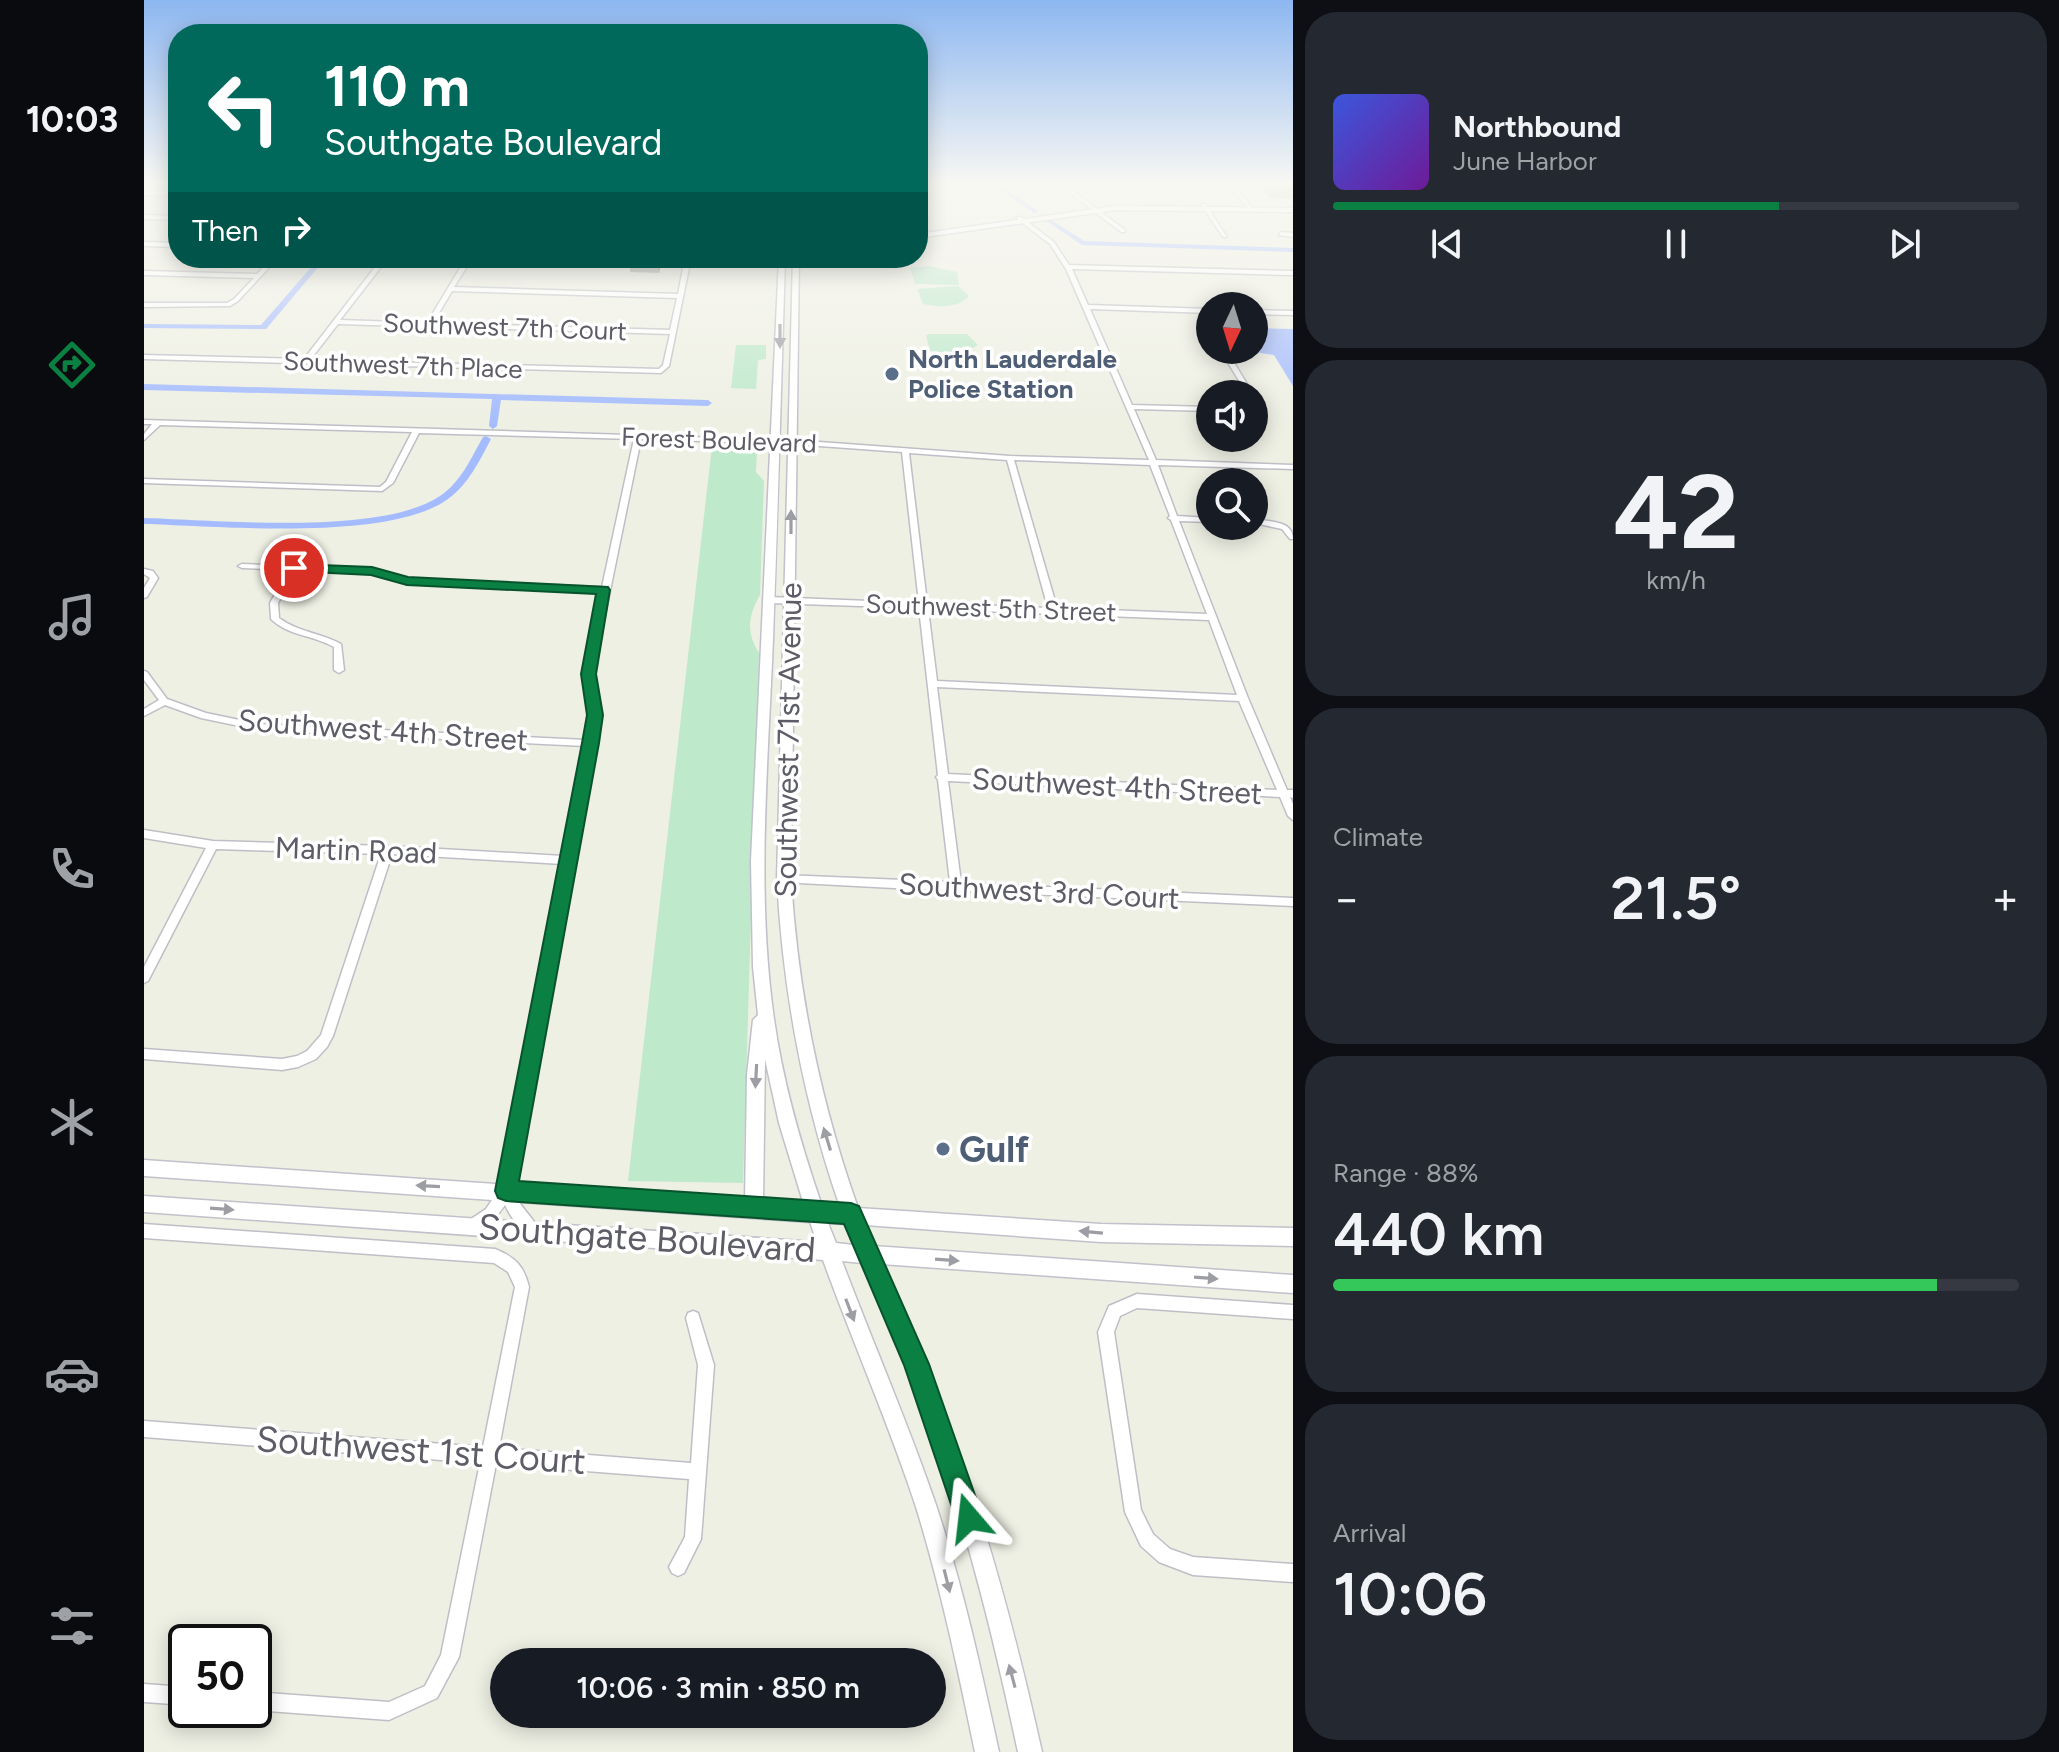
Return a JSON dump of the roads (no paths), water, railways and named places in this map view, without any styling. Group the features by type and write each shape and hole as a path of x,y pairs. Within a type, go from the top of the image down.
{"main road":[{"name":"Southwest 71st Avenue","path":"782,268 759,934 763,998 783,1106 813,1211 914,1471 936,1541 987,1752"},
{"name":"Southwest 71st Avenue","path":"796,268 784,879 789,961 809,1074 851,1214 943,1437 994,1607 1030,1752"},
{"path":"759,934 768,951 789,961"},
{"path":"754,1207 755,1075 763,998"},
{"name":"Southgate Boulevard","path":"144,1168 1168,1236 1293,1237"},
{"name":"Southgate Boulevard","path":"144,1204 1293,1284"}],"street":[{"path":"1066,264 1153,462 1243,698 1288,794 1293,816"},
{"path":"1068,267 1293,273"},
{"path":"144,305 228,305 266,268"},
{"path":"306,361 378,268"},
{"path":"429,325 463,268"},
{"path":"673,332 686,268"},
{"path":"144,273 258,276"},
{"path":"450,289 681,296"},
{"path":"1086,307 1196,311"},
{"path":"1268,312 1293,313"},
{"name":"Southwest 7th Court","path":"338,322 673,332"},
{"name":"Southwest 7th Place","path":"144,357 661,371 666,366 673,332"},
{"path":"1130,407 1196,409"},
{"name":"Forest Boulevard","path":"144,422 792,442 1010,458 1293,467"},
{"path":"144,438 158,422"},
{"path":"144,481 382,489 389,483 417,430"},
{"path":"473,1226 491,1214 506,1191 595,715 588,674 603,590 638,437"},
{"path":"905,450 956,889"},
{"path":"1010,458 1053,611"},
{"path":"1172,518 1196,519"},
{"path":"1268,524 1285,527 1293,537"},
{"path":"242,566 372,571 407,581 603,590"},
{"path":"294,568 274,603 275,619 285,629 307,637 329,639 338,646 339,670"},
{"path":"144,595 154,578 147,572"},
{"name":"Southwest 5th Street","path":"770,600 1211,617"},
{"path":"144,674 164,701 144,713"},
{"path":"931,684 1243,698"},
{"name":"Southwest 4th Street","path":"164,701 204,716 259,727 590,743"},
{"name":"Southwest 4th Street","path":"941,777 1288,794"},
{"name":"Martin Road","path":"144,834 213,845 568,860"},
{"path":"144,978 213,845"},
{"path":"144,1054 273,1065 294,1064 312,1056 327,1036 388,850"},
{"name":"Southwest 3rd Court","path":"784,879 1293,902"},
{"path":"506,1191 512,1206 532,1230"},
{"path":"144,1231 495,1256 512,1263 519,1272 522,1287 450,1657 431,1692 389,1711 272,1702"},
{"path":"1293,1312 1137,1301 1114,1311 1109,1321 1107,1344 1133,1512 1147,1540 1156,1550 1176,1562 1193,1566 1293,1573"},
{"path":"678,1567 693,1539 706,1365 693,1318"},
{"name":"Southwest 1st Court","path":"144,1429 698,1472"},
{"path":"144,1693 168,1695"}],"water":[{"path":"1268,328 1293,329 1293,386 1274,355 1268,354"}],"waterway":[{"path":"144,326 263,327 314,268"},
{"path":"144,387 497,397"},
{"path":"493,426 497,397"},
{"path":"497,397 708,403"},
{"path":"144,521 299,525 383,519 418,511 443,499 457,486 486,439"}],"place":[{"name":"North Lauderdale Police Station","path":"892,374"},
{"name":"Gulf","path":"943,1149"}]}
